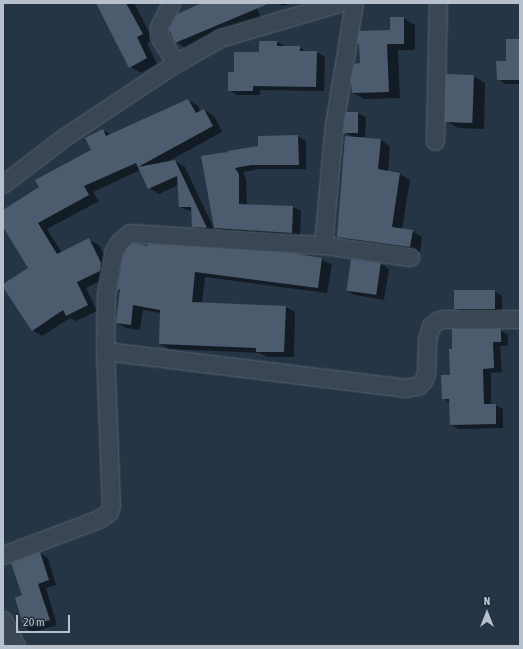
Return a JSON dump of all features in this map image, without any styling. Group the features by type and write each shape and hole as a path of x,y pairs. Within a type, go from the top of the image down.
{"street":[{"path":"171,3 159,27 160,36 176,62"},
{"path":"3,184 63,138 176,62 220,38 339,3"},
{"path":"323,245 334,125 354,3"},
{"path":"435,141 438,3"},
{"path":"3,555 99,519 109,512 111,506 105,351 106,295 113,253 119,242 130,233 323,245 410,257"},
{"path":"105,351 405,388 418,386 423,382 426,374 427,339 431,326 437,321 443,319 520,319"},
{"path":"3,620 13,637 16,646"}],"building":[{"path":"96,3 126,3 143,34 137,37 147,58 129,68"},
{"path":"202,3 270,3 175,43 169,29 177,14"},
{"path":"390,17 404,17 404,44 387,44 389,92 352,93 351,81 354,64 360,63 359,44 357,44 359,31 390,30"},
{"path":"506,39 520,39 520,80 497,80 496,61 506,61"},
{"path":"259,41 277,41 277,46 300,46 300,51 317,51 316,87 253,86 253,91 228,91 228,72 234,72 234,52 259,52"},
{"path":"446,74 474,75 472,123 444,122"},
{"path":"188,99 196,113 204,109 213,126 138,167 175,160 207,228 192,227 191,207 179,207 177,176 148,189 136,163 84,186 89,195 38,223 57,254 89,238 101,263 100,271 77,282 88,305 66,316 63,310 32,331 3,287 3,284 28,268 3,227 3,210 39,187 35,180 91,150 85,138 103,129 106,136"},
{"path":"346,112 358,112 358,133 343,133"},
{"path":"298,135 299,165 251,165 235,168 239,174 239,204 293,206 292,233 214,228 201,156 227,152 228,154 228,151 258,146 258,136"},
{"path":"345,136 381,139 378,169 400,173 392,227 413,230 410,247 337,237"},
{"path":"133,243 148,246 148,244 291,253 322,258 318,288 195,272 192,302 286,306 284,352 256,352 256,348 159,344 160,310 133,305 131,325 116,323 120,289 117,291 123,256 127,248"},
{"path":"351,259 381,263 376,295 347,291"},
{"path":"454,290 495,290 495,309 454,309"},
{"path":"452,329 501,329 501,342 493,342 494,368 483,369 484,404 496,404 496,424 450,425 449,399 442,399 441,375 450,375 449,349 452,349"},
{"path":"40,552 49,580 38,584 50,620 24,628 15,598 22,595 11,563"}]}
